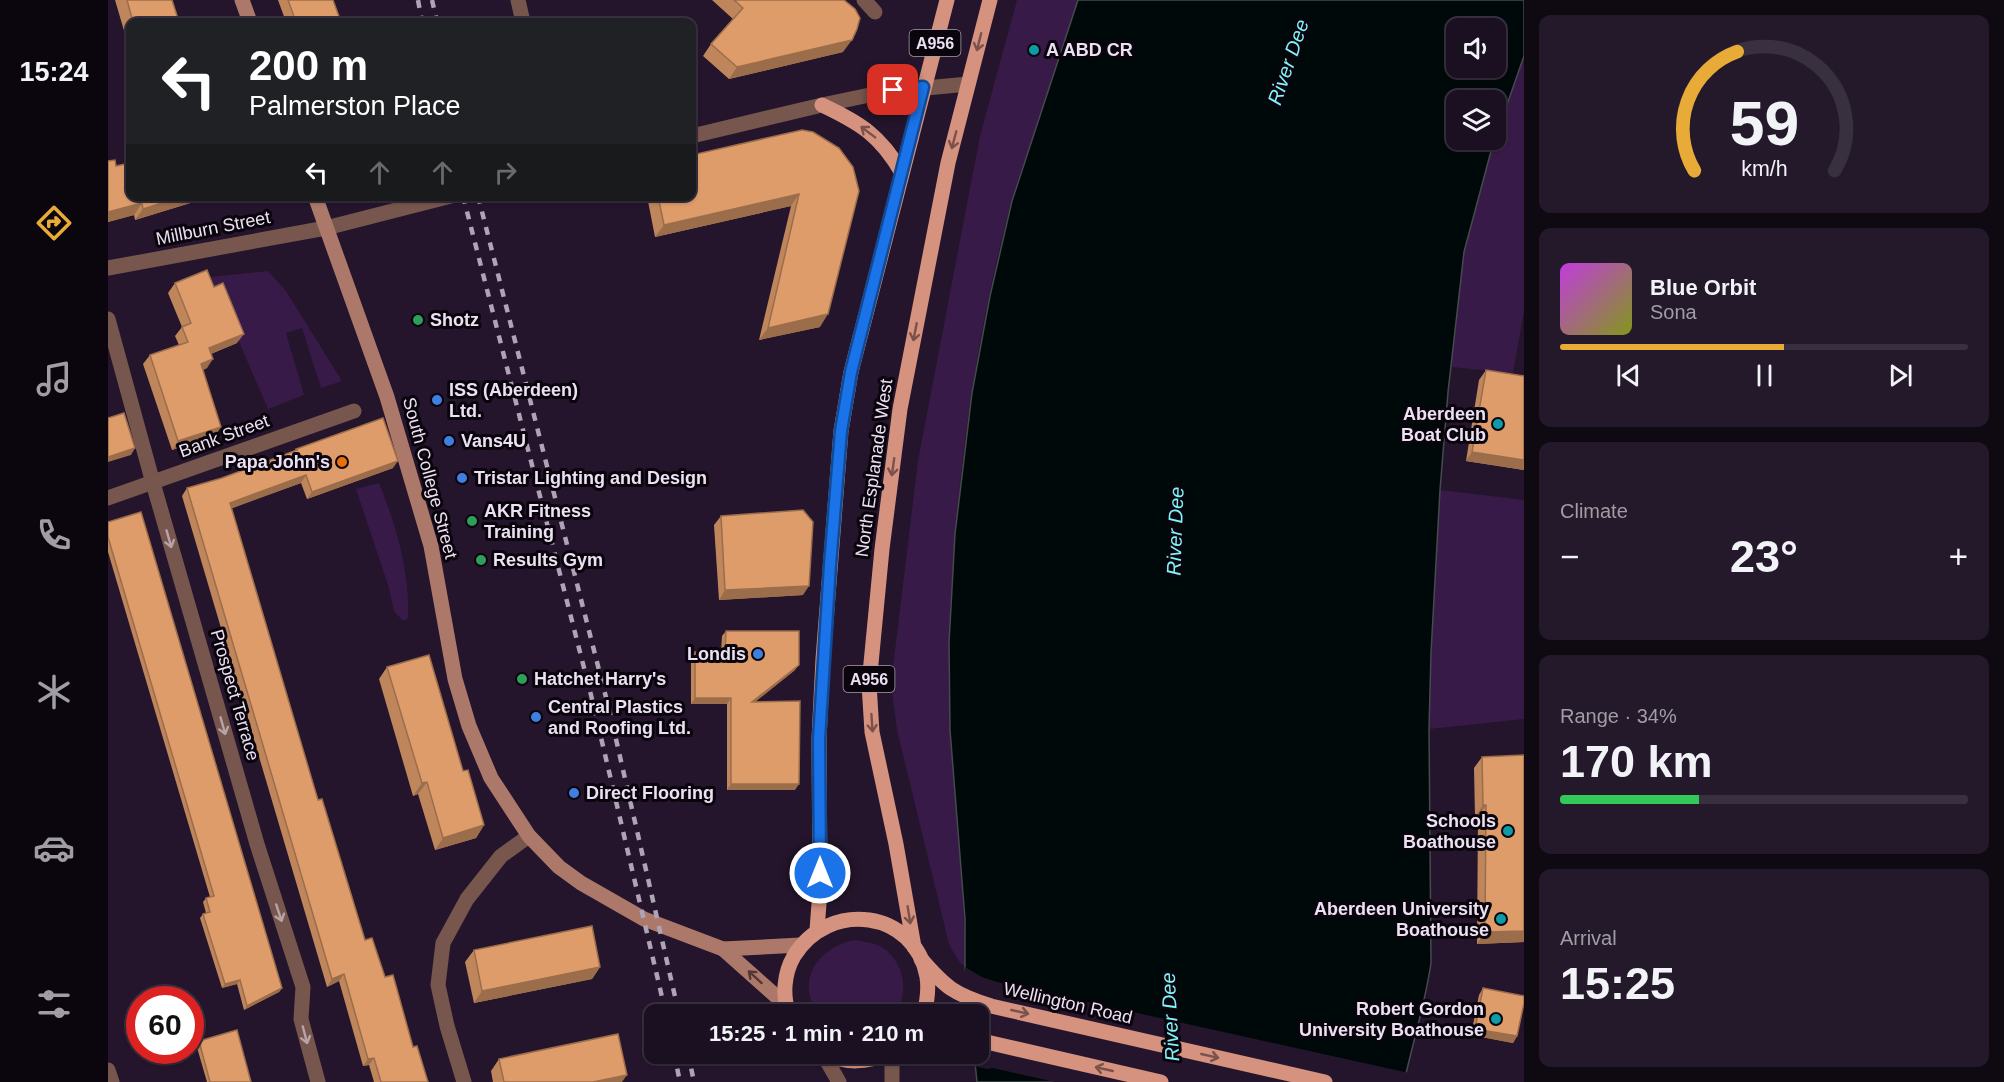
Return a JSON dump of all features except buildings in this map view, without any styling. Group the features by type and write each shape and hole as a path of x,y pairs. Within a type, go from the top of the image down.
{"main road":[{"path":"242,0 249,18"},
{"name":"North Esplanade West","path":"816,930 820,890 819,739 832,530 841,431 851,372 947,0"},
{"name":"North Esplanade West","path":"917,953 872,732 869,684 882,549 900,409 948,163 990,0"},
{"path":"822,105 869,131 882,143 902,173"},
{"name":"South College Street","path":"317,201 387,397 428,534 455,679 469,726 491,778 529,836 559,867 581,883 644,919 723,949 782,1004"},
{"name":"Wellington Road","path":"816,930 833,922 850,918 868,919 893,929 942,983 964,997 991,1006 1325,1082"},
{"path":"787,1004 785,984 790,963 801,945 816,930"},
{"name":"South College Street","path":"723,949 801,945"},
{"name":"A956","path":"917,953 927,977 926,1004"},
{"path":"989,1043 1161,1082"}],"street":[{"path":"518,0 522,18"},
{"path":"864,0 875,12"},
{"path":"696,135 893,90 968,84"},
{"name":"Millburn Street","path":"108,268 326,228 431,201"},
{"name":"Prospect Terrace","path":"108,319 257,844 303,987 301,1019 318,1082"},
{"name":"Bank Street","path":"108,498 354,411"},
{"path":"464,1082 447,1026 438,985 443,943 467,899 501,856 529,836"},
{"path":"829,1064 839,1082"},
{"path":"892,1064 892,1082"},
{"path":"108,1070 112,1082"}],"shaded area":[{"path":"1017,0 1078,0 1013,194 986,310 961,475 955,530 949,682 965,967 949,944 897,730 892,691 893,667 918,461 980,136"},
{"path":"1524,56 1524,311 1513,373 1451,367 1464,252 1491,150 1506,150 1506,106"},
{"path":"268,271 286,291 342,381 321,388 302,328 286,333 304,395 268,409 211,277"},
{"path":"379,483 401,549 407,583 408,618 403,621 394,611 389,588 356,489"},
{"path":"1440,490 1524,500 1524,719 1429,729"},
{"path":"855,940 871,943 886,950 901,972 903,989 900,1004 813,1004 809,989 814,966 821,957 842,944"}],"water":[{"name":"River Dee","path":"1078,0 1524,0 1524,56 1506,107 1506,90 1446,90 1446,150 1491,150 1464,252 1448,392 1431,653 1429,729 1431,963 1404,1082 977,1082 975,1064 989,1064 989,1004 969,1004 965,967 965,919 950,730 949,643 955,534 972,393 990,296 1012,201"}],"pier":[{"path":"965,967 982,977 997,982 1409,1073 1407,1082 1055,1082 993,1068 987,1069 973,1064 989,1064 989,1004 966,1004"}],"railway":[{"path":"418,0 421,18"},
{"path":"432,0 436,18"},
{"path":"464,201 591,695 664,1004"},
{"path":"479,201 610,713 677,1004"},
{"path":"676,1064 680,1082"},
{"path":"690,1064 694,1082"}],"place":[{"name":"A ABD CR","path":"1034,50"},
{"name":"Shotz","path":"418,320"},
{"name":"ISS (Aberdeen) Ltd.","path":"437,400"},
{"name":"Aberdeen Boat Club","path":"1498,424"},
{"name":"Vans4U","path":"449,441"},
{"name":"Papa John's","path":"342,462"},
{"name":"Tristar Lighting and Design","path":"462,478"},
{"name":"AKR Fitness Training","path":"472,521"},
{"name":"Results Gym","path":"481,560"},
{"name":"Londis","path":"758,654"},
{"name":"Hatchet Harry's","path":"522,679"},
{"name":"Central Plastics and Roofing Ltd.","path":"536,717"},
{"name":"Direct Flooring","path":"574,793"},
{"name":"Schools Boathouse","path":"1508,831"},
{"name":"Aberdeen University Boathouse","path":"1501,919"},
{"name":"Robert Gordon University Boathouse","path":"1496,1019"}],"route":[{"path":"820,873 819,739 841,431 851,372 923,87 893,90"}]}
